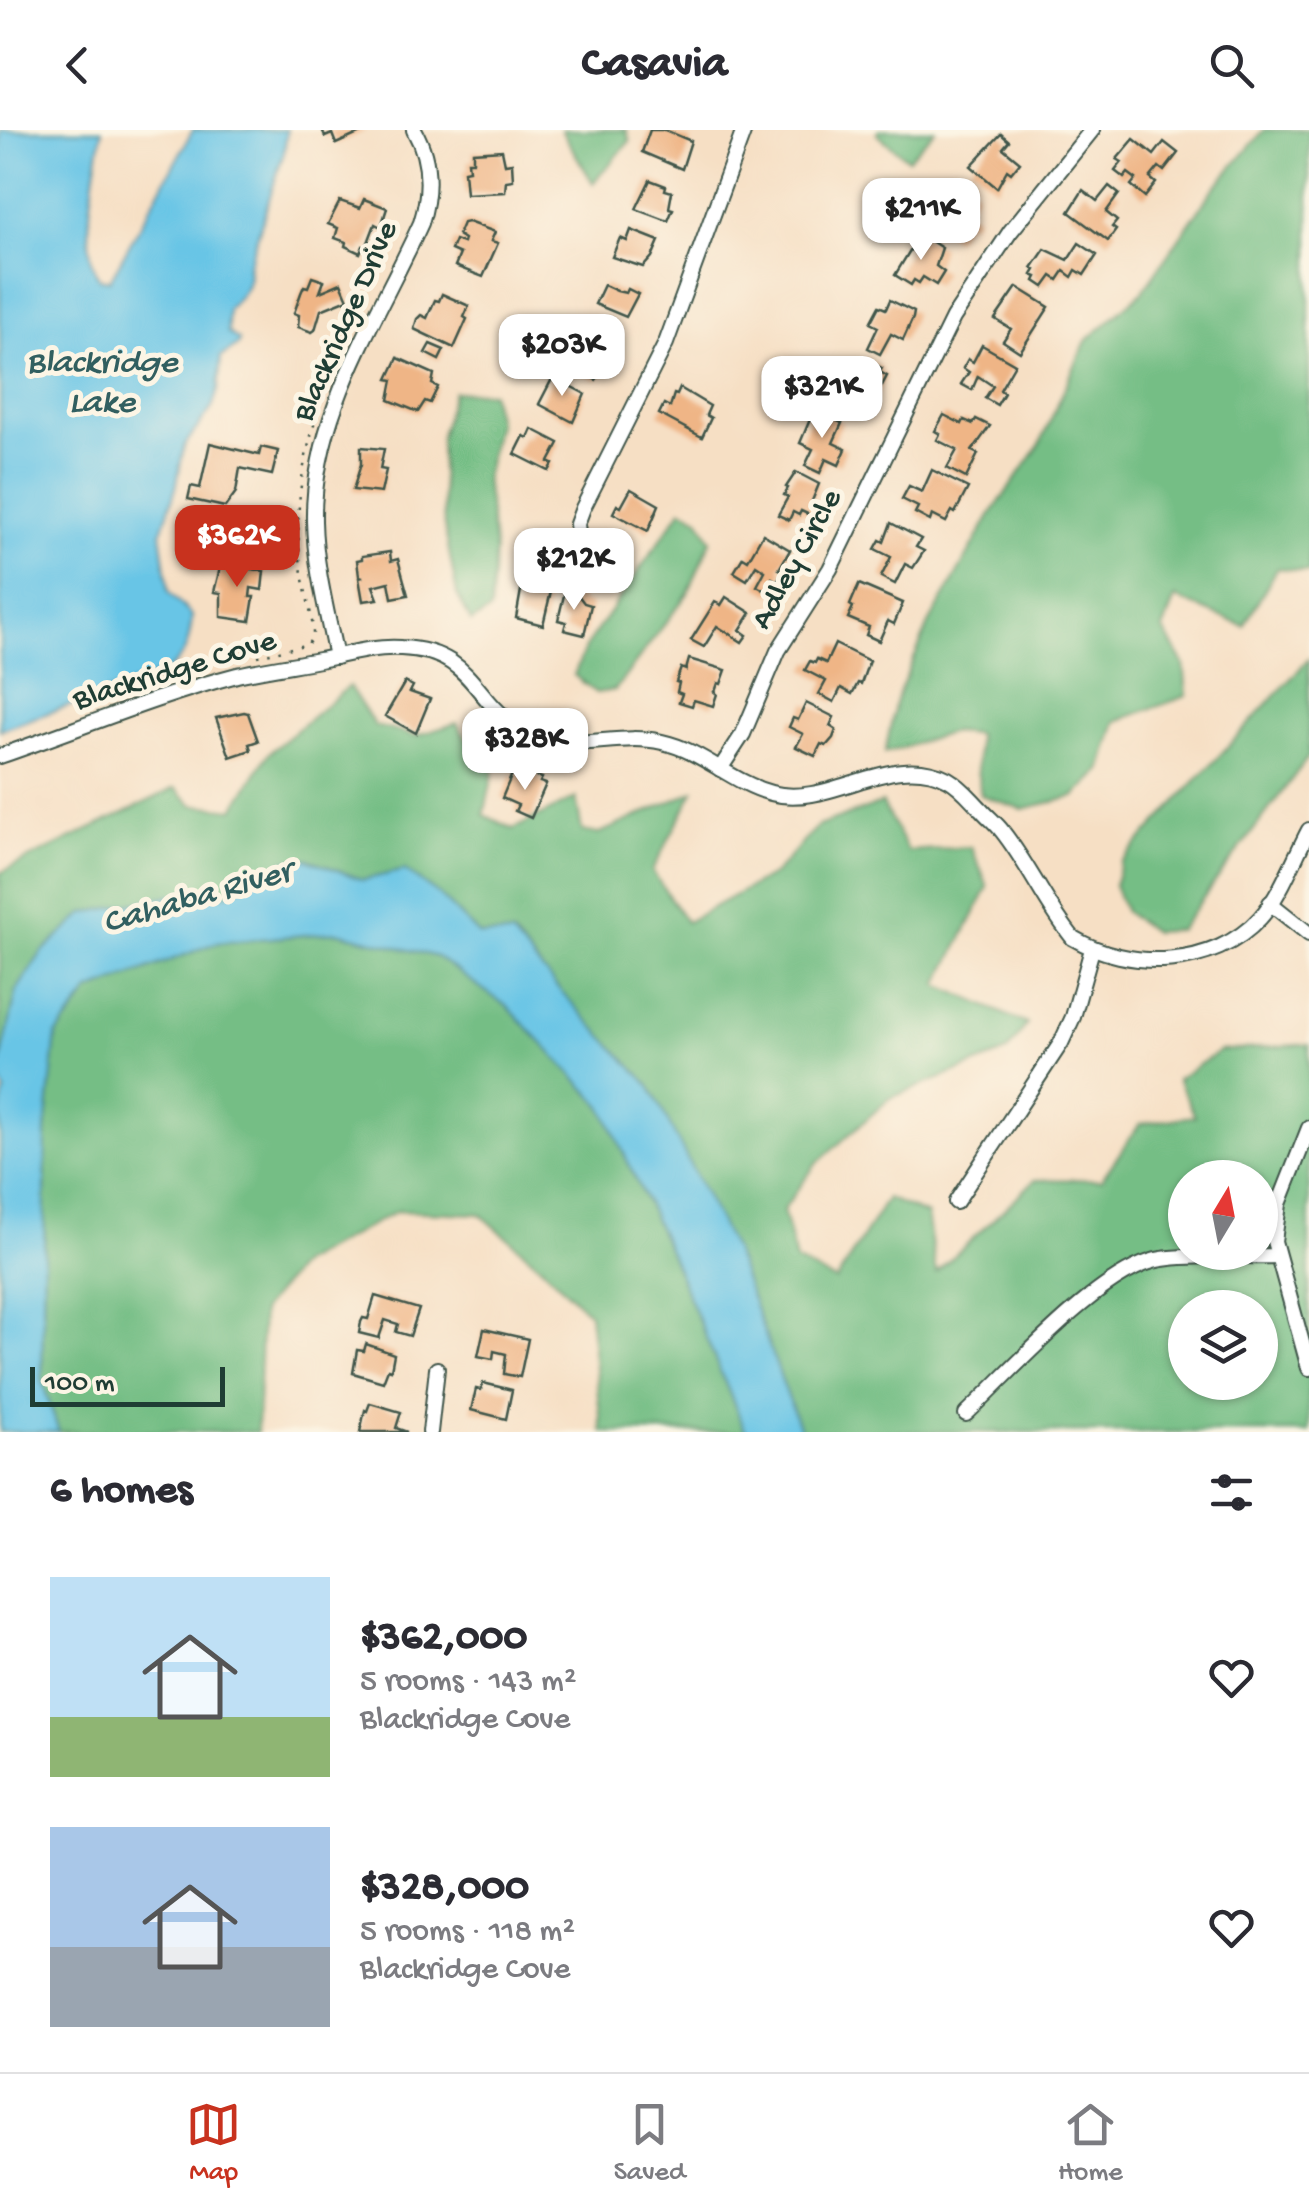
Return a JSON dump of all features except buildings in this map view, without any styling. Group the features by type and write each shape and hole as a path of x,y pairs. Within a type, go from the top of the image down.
{"street":[{"name":"Blackridge Drive","path":"336,657 316,548 318,466 338,399 427,204 427,170 414,130"},
{"path":"580,550 577,524 583,508 666,343 744,130"},
{"name":"Adley Circle","path":"720,769 744,734 773,660 830,569 953,318 1010,232 1092,130"},
{"name":"Blackridge Cove","path":"0,756 237,675 374,648 430,652 462,668 505,718 542,739 579,745 621,738 665,742 688,750 744,785 792,796 827,792 898,772 926,771 944,777 962,787 1001,829 1060,922 1073,938 1092,949"},
{"path":"956,1202 1062,1043 1092,949 1124,959 1158,960 1190,956 1239,937 1261,917 1309,830"},
{"path":"1270,903 1309,934"},
{"path":"1278,1211 1309,1128"},
{"path":"966,1414 1096,1290 1124,1272 1168,1259"},
{"path":"1278,1260 1309,1368"},
{"path":"430,1432 437,1369"}],"path":[{"path":"245,659 308,644 313,635 298,542 300,487 307,446 338,361"}],"green space":[{"path":"561,130 626,130 630,141 593,183"},
{"path":"878,130 935,130 908,159 877,134"},
{"path":"1264,130 1309,130 1309,572 1277,568 1244,626 1175,598 1163,629 1184,664 1187,696 1116,721 1101,771 1074,797 1022,809 981,795 977,734 952,732 885,753 896,700 929,624 991,514 1039,446 1086,341 1142,292 1212,191"},
{"path":"453,392 491,392 497,422 485,478 495,551 490,611 471,622 457,594 444,525 440,439"},
{"path":"682,509 699,518 711,540 688,593 615,690 596,693 574,675 586,646"},
{"path":"1309,659 1309,756 1179,930 1154,932 1125,912 1114,886 1121,862"},
{"path":"349,686 375,726 416,736 457,723 467,740 499,746 484,815 513,829 576,798 582,831 598,834 694,791 652,871 686,922 774,874 818,826 882,803 908,851 971,847 988,887 938,985 1027,1024 1007,1052 890,1098 816,1164 783,1210 796,1261 836,1281 887,1198 927,1215 936,1273 1035,1180 1102,1179 1140,1124 1195,1116 1177,1079 1220,1051 1309,1044 1309,1432 801,1432 734,1251 558,988 513,935 479,935 439,895 405,870 363,880 308,859 285,861 228,895 172,895 17,990 0,1065 0,873 175,788 193,805 234,809 268,754"},
{"path":"337,932 437,956 508,1007 602,1106 746,1432 602,1432 589,1313 480,1214 397,1211 300,1264 262,1310 257,1432 59,1432 42,1381 46,1129 56,1035 90,991 216,943"}],"water":[{"name":"Blackridge Lake","path":"0,130 102,130 90,207 90,249 100,279 110,280 193,130 287,130 284,152 248,266 247,285 228,309 228,333 239,340 238,345 221,357 212,408 184,446 176,488 161,533 169,592 192,616 185,649 177,662 162,673 0,730"},
{"name":"Cahaba River","path":"308,859 363,880 405,870 439,895 479,935 512,935 650,1086 734,1251 801,1432 746,1432 602,1106 508,1007 437,957 337,932 216,943 90,991 56,1035 46,1129 42,1381 59,1432 0,1432 0,1112 5,1092 0,1065 17,990 42,952 85,913 172,895 228,894 285,861"}]}
